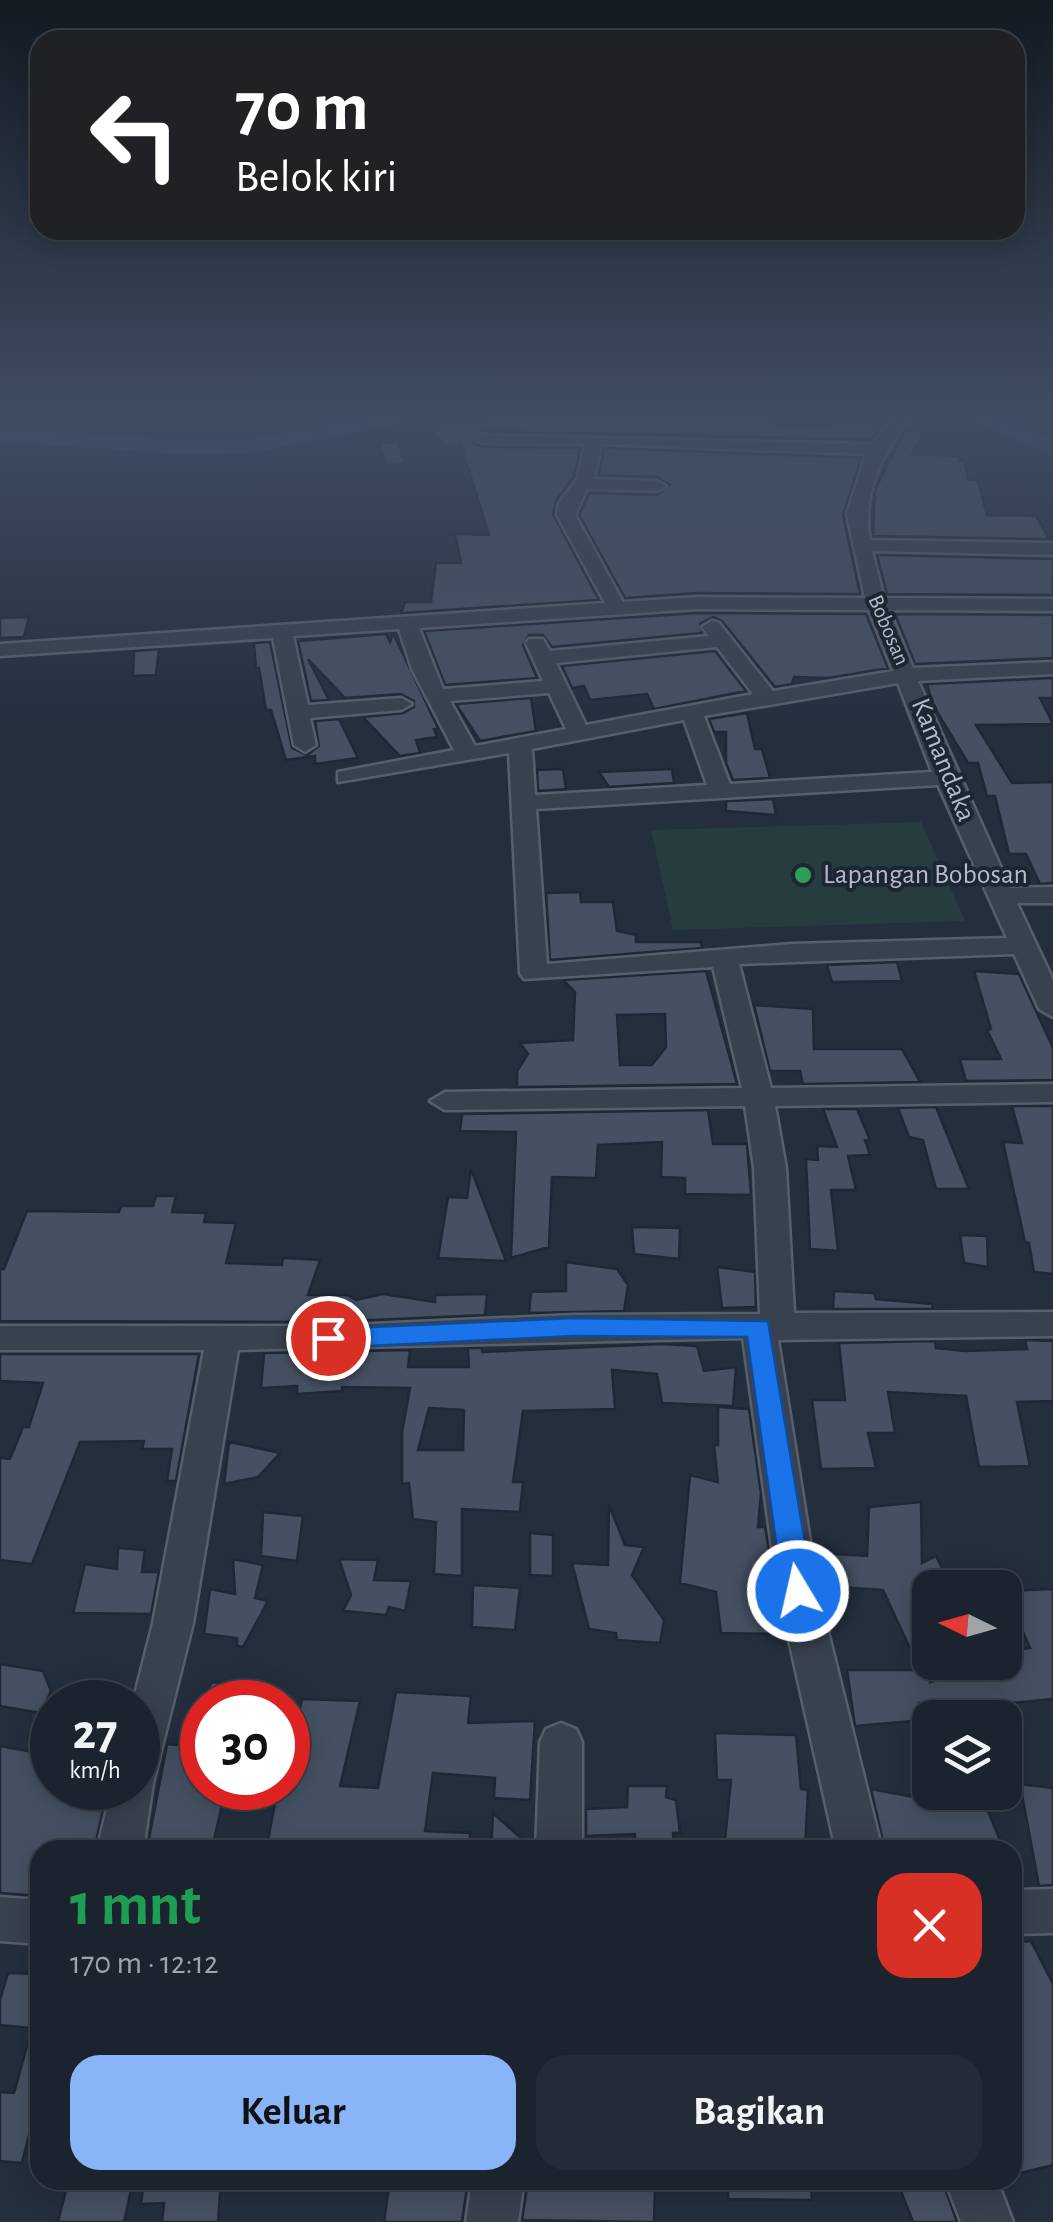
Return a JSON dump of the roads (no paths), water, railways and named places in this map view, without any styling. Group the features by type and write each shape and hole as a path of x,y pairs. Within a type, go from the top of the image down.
{"street":[{"path":"569,520 618,610"},
{"name":"Bobosan","path":"857,520 860,545 878,604 908,675"},
{"path":"860,545 1053,549"},
{"path":"697,603 721,641 768,699"},
{"path":"0,650 697,603 1053,604"},
{"path":"525,617 579,734"},
{"path":"408,625 436,696 467,752"},
{"path":"282,633 305,745"},
{"path":"542,658 721,641"},
{"path":"346,777 908,675 1053,668"},
{"name":"Kamandaka","path":"908,675 946,778 1004,896 1053,1009"},
{"path":"436,696 555,686"},
{"path":"298,712 401,704"},
{"path":"693,715 721,791"},
{"path":"520,744 534,973 792,952 1026,946"},
{"path":"523,803 946,778"},
{"path":"1004,896 1053,895"},
{"path":"724,958 759,1097 771,1183 768,1328 798,1591 858,1840"},
{"path":"445,1101 1053,1092"},
{"path":"0,1338 222,1339 574,1327 1053,1324"},
{"path":"159,1680 222,1339"},
{"path":"558,1840 561,1742"},
{"path":"122,1840 129,1810"},
{"path":"1022,1912 1053,1911"},
{"path":"0,1918 30,1921"},
{"path":"492,2222 497,2190"},
{"path":"975,2190 986,2222"}],"place":[{"name":"Lapangan Bobosan","path":"803,875"}]}
